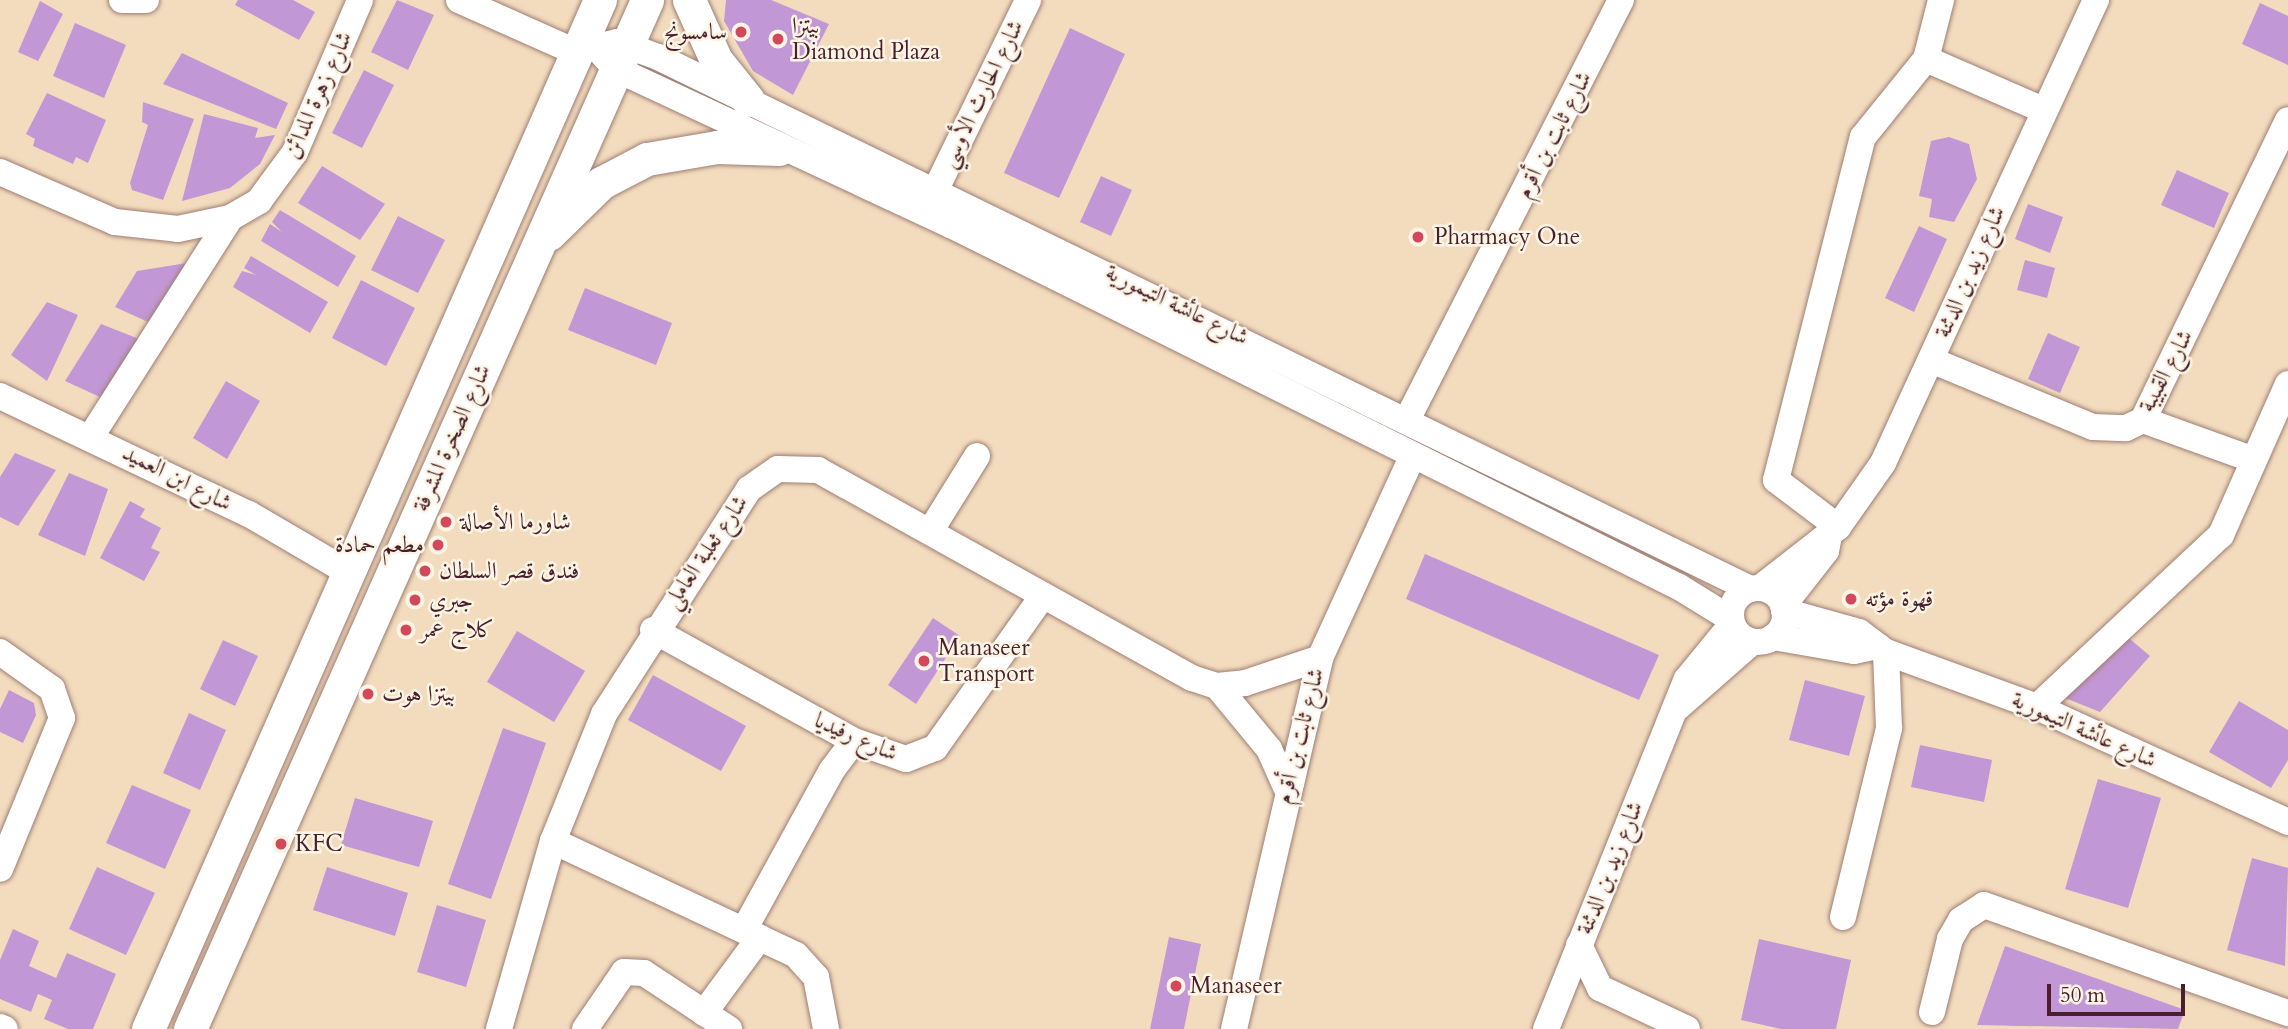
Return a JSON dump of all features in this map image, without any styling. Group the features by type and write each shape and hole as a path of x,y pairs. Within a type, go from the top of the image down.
{"main road":[{"name":"شارع الصخرة المشرفة","path":"148,1029 348,572 600,39 647,0"},
{"path":"689,0 716,60 748,100"},
{"name":"شارع الصخرة المشرفة","path":"190,1029 533,251 600,39"},
{"path":"533,251 601,183 626,167 692,149 779,149"}],"street":[{"path":"122,0 146,0"},
{"name":"شارع زهرة المدائن","path":"0,172 116,222 178,229 230,218 259,201 295,152 360,0"},
{"path":"459,0 600,39"},
{"name":"شارع الحارث الأوسي","path":"936,189 1028,0"},
{"name":"شارع ثابت بن أقرم","path":"1408,418 1621,0"},
{"path":"1833,531 1780,488 1777,472 1863,137 1926,59 1941,0"},
{"name":"شارع زيد بن الدثنة","path":"1677,708 1763,639 1826,551 1833,531 1883,463 2041,109 2096,0"},
{"name":"شارع عائشة التيمورية","path":"600,39 748,100 936,189 1755,589 1784,608 1834,622 1881,649 2036,707 2288,822"},
{"name":"شارع عائشة التيمورية","path":"600,39 779,149 951,225 1412,457 1679,587 1763,639 1854,650 1881,649"},
{"path":"1926,59 2041,109"},
{"name":"شارع القبيبة","path":"1931,360 2093,427 2126,428 2143,419 2288,120"},
{"path":"92,435 230,218"},
{"path":"2036,707 2221,535 2288,384"},
{"name":"شارع ابن العميد","path":"0,396 92,435 348,572"},
{"path":"2143,419 2254,460"},
{"path":"931,530 978,456"},
{"name":"شارع ثابت بن أقرم","path":"1234,1029 1286,787 1320,658 1412,457"},
{"name":"شارع ثعلبة العاملي","path":"499,1029 553,841 604,714 653,629 749,489 779,469 818,470 931,530 1155,661 1217,686 1269,749 1286,787"},
{"name":"شارع زيد بن الدثنة","path":"1546,1029 1677,708 1686,679 1732,621 1739,595 1755,589 1833,531"},
{"name":"شارع رفيديا","path":"653,629 854,741 906,759 935,748 1042,597"},
{"path":"1843,917 1889,728 1881,649"},
{"path":"0,652 52,689 62,718 0,869"},
{"name":"شارع ثعلبة العاملي","path":"1217,686 1267,679 1320,658"},
{"path":"704,1013 752,933 832,770 854,741"},
{"path":"553,841 796,955 816,977 826,1029"},
{"path":"1932,1013 1950,939 1961,920 1984,905 2288,1013"},
{"path":"1579,945 1600,988 1687,1029"},
{"path":"585,1029 624,972 644,973 729,1029"},
{"path":"0,1027 5,1029"}],"building":[{"path":"238,0 293,0 315,12 299,40 235,5"},
{"path":"397,0 434,15 408,70 371,52"},
{"name":"بيتزا Diamond Plaza","path":"726,0 771,0 829,24 793,95 753,71 724,21"},
{"path":"40,1 63,14 38,61 18,52"},
{"path":"2260,3 2288,16 2288,65 2242,44"},
{"path":"75,23 126,45 104,98 53,76"},
{"path":"1070,28 1125,54 1059,198 1004,173"},
{"path":"182,53 288,103 276,129 163,84"},
{"path":"364,70 394,85 362,148 332,133"},
{"path":"47,93 106,120 88,163 76,157 73,164 33,146 35,139 26,134"},
{"path":"143,102 194,119 163,200 132,190 130,183 148,125 142,122"},
{"path":"204,114 258,128 255,138 275,135 260,164 230,188 182,201"},
{"path":"1949,137 1969,144 1977,179 1954,222 1929,217 1932,199 1919,196 1931,141"},
{"path":"322,166 385,204 360,240 298,203"},
{"path":"2177,170 2229,193 2214,228 2161,205"},
{"path":"1101,176 1132,190 1111,236 1080,222"},
{"path":"2028,204 2063,217 2050,253 2015,239"},
{"path":"280,210 356,256 338,287 261,241 270,224 282,232 272,222"},
{"path":"398,216 445,240 418,293 371,270"},
{"path":"1919,226 1947,239 1914,312 1885,298"},
{"path":"251,256 328,302 310,333 233,287 242,271 256,275 244,268"},
{"path":"2025,260 2055,268 2047,298 2017,290"},
{"path":"187,263 148,322 115,307 137,271"},
{"path":"361,280 415,308 386,366 332,338"},
{"path":"585,288 672,323 656,365 568,330"},
{"path":"47,302 78,315 47,381 11,355"},
{"path":"101,324 139,339 102,398 65,381"},
{"path":"2048,333 2080,347 2060,393 2028,379"},
{"path":"226,381 260,401 227,459 193,438"},
{"path":"15,453 56,470 18,526 0,517 0,477"},
{"path":"69,473 108,489 85,556 38,535"},
{"path":"130,501 145,509 140,517 161,528 151,548 160,552 144,581 100,558"},
{"path":"1425,554 1659,655 1639,700 1406,599"},
{"name":"Manaseer Transport","path":"933,618 960,636 916,704 888,685"},
{"path":"517,631 585,671 554,722 487,682"},
{"path":"2124,634 2150,656 2100,712 2065,698"},
{"path":"223,640 258,656 235,706 200,689"},
{"path":"653,675 746,726 721,771 628,720"},
{"path":"1805,680 1865,696 1849,756 1789,740"},
{"path":"9,690 34,703 36,715 23,743 0,732 0,709"},
{"path":"2239,701 2288,730 2288,760 2271,788 2209,752"},
{"path":"189,713 226,730 200,790 163,773"},
{"path":"503,728 546,743 491,899 448,884"},
{"path":"1920,745 1992,760 1984,802 1911,787"},
{"path":"2098,779 2161,798 2128,908 2065,889"},
{"path":"132,785 191,810 165,869 106,843"},
{"path":"355,798 433,821 419,867 341,845"},
{"path":"2252,858 2288,868 2285,966 2227,950"},
{"path":"97,867 155,893 126,955 69,929"},
{"path":"327,867 408,893 395,936 313,910"},
{"path":"437,905 486,920 466,987 417,972"},
{"path":"13,929 39,941 29,966 56,978 67,953 116,974 93,1029 68,1029 44,1019 52,1000 38,994 31,1012 0,999 0,960"},
{"name":"Manaseer","path":"1169,937 1201,944 1184,1029 1150,1029"},
{"path":"1759,939 1851,960 1836,1029 1781,1029 1741,1020"},
{"path":"2005,946 2185,1010 2178,1029 1977,1025"}],"place":[{"name":"سامسونج","path":"741,32"},
{"name":"بيتزا Diamond Plaza","path":"778,39"},
{"name":"Pharmacy One","path":"1418,237"},
{"name":"شاورما الأصالة","path":"446,522"},
{"name":"مطعم حمادة","path":"438,545"},
{"name":"فندق قصر السلطان","path":"425,571"},
{"name":"قهوة مؤته","path":"1851,599"},
{"name":"جبري","path":"415,600"},
{"name":"كلاج عمر","path":"406,630"},
{"name":"Manaseer Transport","path":"924,661"},
{"name":"بيتزا هوت","path":"368,694"},
{"name":"KFC","path":"281,844"},
{"name":"Manaseer","path":"1176,986"}]}
